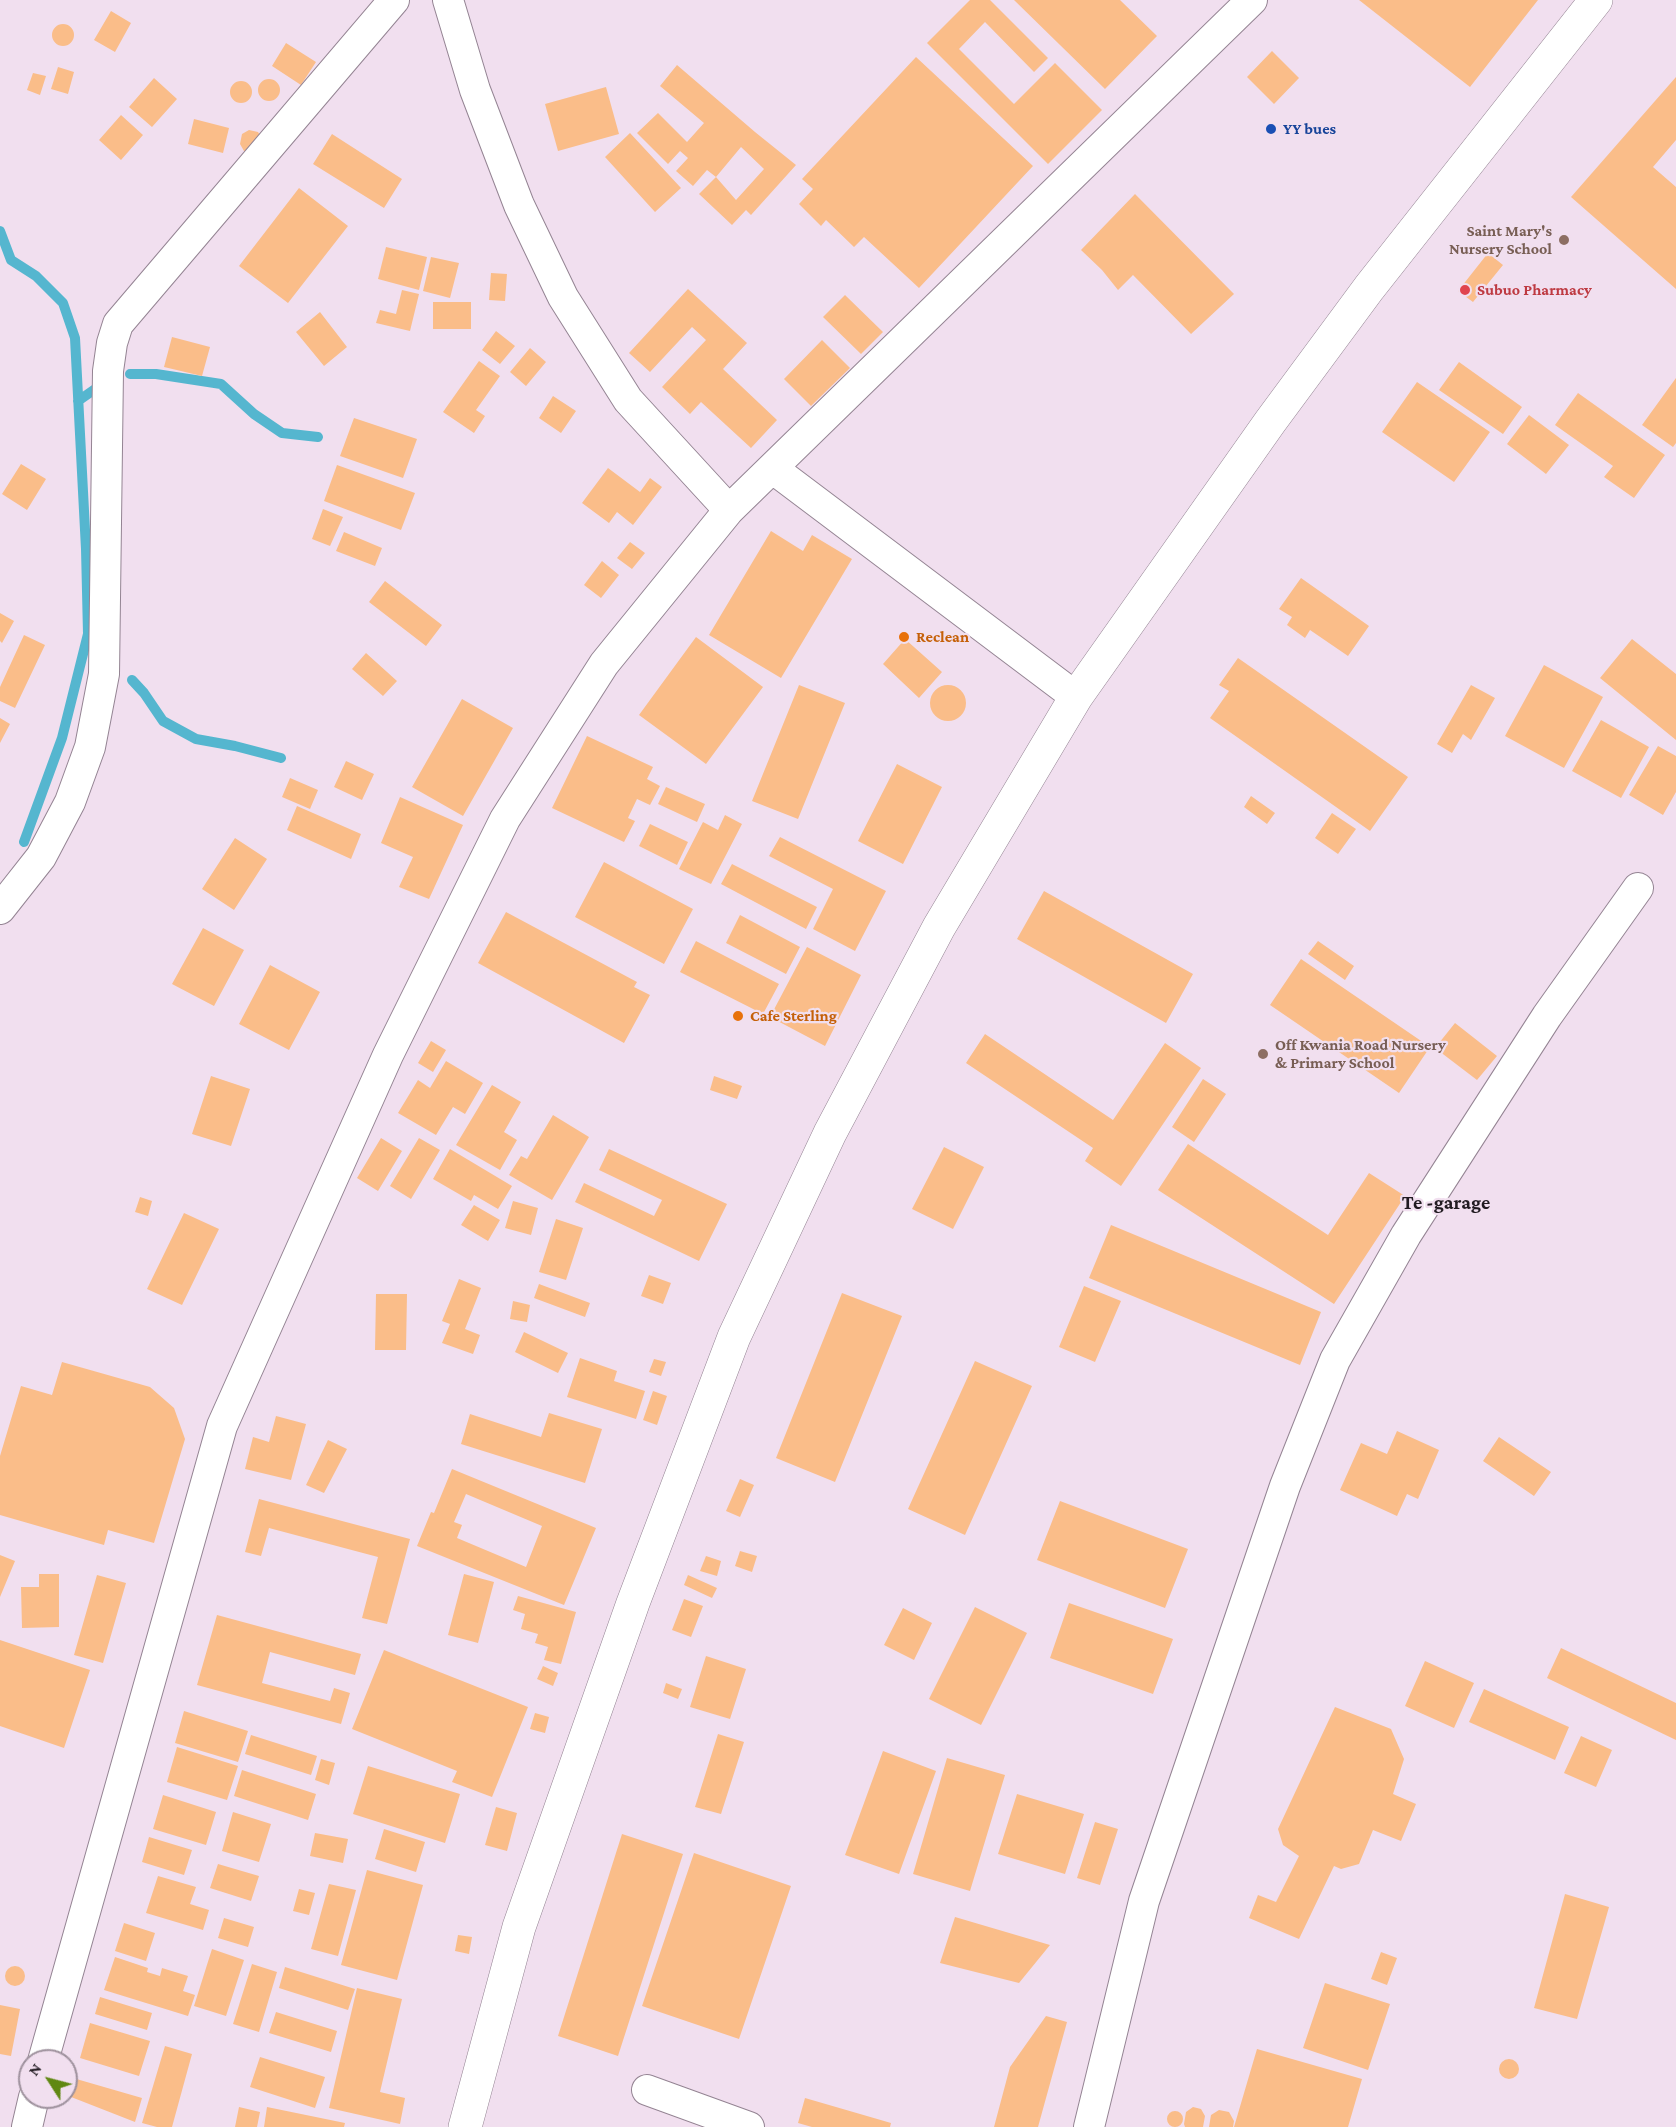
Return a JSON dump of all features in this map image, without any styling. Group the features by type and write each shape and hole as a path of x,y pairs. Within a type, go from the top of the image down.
{"street":[{"path":"0,909 40,857 70,802 90,747 104,674 108,371 112,343 118,324 394,0"},
{"path":"448,0 476,90 519,205 563,297 628,400 729,510"},
{"path":"46,2049 222,1426 388,1055 505,819 604,664 729,510 1252,0"},
{"path":"465,2127 519,1927 633,1603 734,1337 830,1133 939,927 1076,697 1270,422 1362,298 1596,0"},
{"path":"771,468 1076,697"},
{"path":"1089,2127 1144,1901 1284,1486 1335,1360 1419,1215 1547,1016 1638,888"},
{"path":"647,2090 749,2127"},
{"path":"27,2127 31,2109"}],"building":[{"path":"970,0 990,0 1048,58 1034,72 985,22 959,49 1014,104 1055,63 1102,110 1048,164 927,43"},
{"path":"1014,0 1120,0 1157,36 1105,89"},
{"path":"1359,0 1538,0 1470,87"},
{"path":"111,11 131,23 115,52 94,40"},
{"path":"63,24 71,27 74,35 71,43 63,46 55,43 52,35 55,27"},
{"path":"286,43 316,62 301,85 272,66"},
{"path":"1272,51 1299,78 1274,104 1247,77"},
{"path":"916,57 1033,166 919,288 864,237 854,247 826,220 821,226 799,204 813,189 802,179"},
{"path":"677,65 796,165 751,215 746,210 732,225 699,194 716,177 707,170 693,186 676,171 688,158 680,151 668,164 637,133 658,113 687,142 704,123 660,86","holes":["741,147 764,169 736,200 716,177"]},
{"path":"58,67 74,72 68,94 51,89"},
{"path":"33,73 46,76 40,95 27,90"},
{"path":"1676,77 1676,140 1653,167 1676,187 1676,289 1571,197"},
{"path":"154,78 177,99 152,127 129,107"},
{"path":"269,79 277,82 280,90 277,98 269,101 261,98 258,90 261,82"},
{"path":"237,81 245,81 252,88 252,96 245,103 237,103 230,96 230,88"},
{"path":"606,87 619,134 558,151 545,104"},
{"path":"121,115 143,135 121,160 99,140"},
{"path":"194,119 229,128 223,153 188,144"},
{"path":"249,130 258,132 263,140 253,154 244,151 240,144 242,134"},
{"path":"630,133 681,188 655,212 605,157"},
{"path":"332,134 402,179 384,208 313,164"},
{"path":"299,188 348,226 288,303 239,266"},
{"path":"1135,194 1234,294 1191,334 1133,275 1118,290 1102,270 1081,250"},
{"path":"386,247 427,257 419,290 378,279"},
{"path":"1488,253 1503,265 1473,302 1458,291"},
{"path":"431,257 459,263 450,298 423,291"},
{"path":"491,273 507,274 505,301 489,300"},
{"path":"688,289 747,343 723,369 777,420 751,448 701,402 690,414 662,387 706,340 692,327 650,372 629,353"},
{"path":"402,290 419,294 410,331 376,323 380,310 396,314"},
{"path":"845,295 883,332 861,354 823,317"},
{"path":"433,302 471,302 471,329 433,329"},
{"path":"320,312 347,347 324,366 296,332"},
{"path":"496,331 515,346 500,364 482,350"},
{"path":"172,337 210,347 202,376 164,367"},
{"path":"822,340 850,368 811,406 784,379"},
{"path":"530,348 546,362 526,386 510,372"},
{"path":"479,361 500,376 476,410 485,416 474,433 443,412"},
{"path":"1459,362 1522,407 1503,434 1439,390"},
{"path":"1676,378 1676,443 1673,447 1642,425"},
{"path":"1417,382 1490,432 1454,482 1382,432"},
{"path":"1578,393 1665,455 1634,498 1604,477 1613,466 1555,425"},
{"path":"553,396 576,411 561,433 539,418"},
{"path":"1529,415 1569,445 1546,474 1507,444"},
{"path":"354,418 417,439 403,478 340,456"},
{"path":"21,464 46,479 27,510 2,494"},
{"path":"337,465 415,493 401,530 324,501"},
{"path":"608,468 640,492 650,478 662,487 633,525 617,512 609,523 582,503"},
{"path":"323,509 343,517 330,546 312,539"},
{"path":"771,531 803,551 812,535 852,559 781,678 709,635"},
{"path":"344,532 382,548 375,566 336,551"},
{"path":"630,542 645,553 632,569 617,558"},
{"path":"602,561 619,575 601,598 584,585"},
{"path":"1301,578 1369,626 1348,656 1310,630 1305,638 1287,625 1292,617 1279,609"},
{"path":"385,581 442,625 426,646 369,602"},
{"path":"0,613 14,621 2,643 0,641"},
{"path":"24,635 45,645 15,708 0,701 0,687"},
{"path":"696,637 763,687 706,764 639,715"},
{"path":"905,639 942,672 919,698 883,664"},
{"path":"1632,639 1676,674 1676,740 1600,678"},
{"path":"366,653 397,681 383,696 352,669"},
{"path":"1238,658 1408,777 1370,831 1210,718 1229,691 1219,685"},
{"path":"1544,665 1603,697 1564,768 1505,736"},
{"path":"799,685 845,703 798,819 752,801"},
{"path":"948,685 960,691 966,703 960,715 948,721 936,715 930,703 936,691"},
{"path":"1471,685 1495,698 1471,740 1463,734 1452,753 1437,744"},
{"path":"462,699 513,728 463,816 412,787"},
{"path":"0,718 10,724 0,743"},
{"path":"1601,720 1649,747 1621,798 1572,771"},
{"path":"587,736 653,767 647,779 660,786 650,805 637,799 628,818 635,821 624,842 552,808"},
{"path":"1658,746 1676,756 1676,792 1663,815 1629,795"},
{"path":"346,761 374,774 362,800 334,787"},
{"path":"897,764 942,787 903,864 858,841"},
{"path":"290,778 318,790 310,809 282,797"},
{"path":"666,787 705,804 697,822 658,804"},
{"path":"1251,796 1275,813 1267,824 1244,807"},
{"path":"400,797 463,825 429,899 399,887 413,857 381,843"},
{"path":"297,806 361,834 351,859 287,830"},
{"path":"1332,813 1356,829 1338,854 1315,838"},
{"path":"725,815 742,824 711,884 679,869 703,822 718,830"},
{"path":"650,824 688,842 677,865 639,846"},
{"path":"780,837 886,891 855,951 813,929 833,889 769,856"},
{"path":"235,838 267,859 234,910 202,889"},
{"path":"604,862 693,909 664,964 575,917"},
{"path":"732,864 817,907 806,929 721,884"},
{"path":"1044,891 1193,974 1166,1023 1017,939"},
{"path":"506,912 637,982 634,987 650,995 624,1043 478,963"},
{"path":"740,915 800,947 786,974 726,943"},
{"path":"203,928 244,950 214,1006 172,984"},
{"path":"696,941 779,984 763,1014 680,972"},
{"path":"1318,941 1354,966 1345,980 1308,954"},
{"path":"807,947 861,975 825,1046 770,1017"},
{"path":"1301,959 1430,1047 1399,1093 1270,1005"},
{"path":"270,965 320,992 289,1050 239,1024"},
{"path":"1455,1023 1497,1056 1477,1080 1435,1048"},
{"path":"985,1034 1113,1120 1165,1043 1201,1068 1121,1186 1085,1161 1093,1148 966,1063"},
{"path":"431,1041 446,1050 433,1072 418,1063"},
{"path":"446,1061 483,1083 465,1114 453,1107 436,1135 398,1113 418,1080 430,1088"},
{"path":"211,1076 250,1089 231,1146 192,1134"},
{"path":"714,1076 742,1086 737,1099 710,1090"},
{"path":"1203,1079 1226,1094 1194,1142 1172,1127"},
{"path":"492,1085 521,1102 504,1132 517,1140 500,1170 456,1145"},
{"path":"553,1115 589,1137 552,1200 509,1175 521,1156 527,1159"},
{"path":"381,1138 402,1151 378,1191 357,1178"},
{"path":"419,1138 440,1150 411,1199 390,1186"},
{"path":"1188,1144 1328,1235 1369,1173 1405,1196 1334,1304 1158,1190"},
{"path":"944,1147 984,1167 953,1229 912,1209"},
{"path":"450,1149 512,1186 498,1209 474,1195 471,1201 433,1179"},
{"path":"609,1149 727,1204 699,1261 575,1202 584,1183 654,1216 662,1200 599,1170"},
{"path":"140,1197 152,1201 148,1216 135,1212"},
{"path":"513,1201 538,1208 531,1235 505,1228"},
{"path":"474,1205 500,1220 488,1241 461,1225"},
{"path":"184,1213 219,1229 182,1305 147,1289"},
{"path":"556,1219 583,1228 566,1280 539,1272"},
{"path":"1111,1225 1321,1312 1300,1365 1089,1278"},
{"path":"649,1275 671,1283 663,1304 641,1296"},
{"path":"459,1279 481,1288 465,1329 480,1335 473,1354 442,1343 450,1324 442,1321"},
{"path":"539,1284 590,1303 585,1317 534,1298"},
{"path":"1084,1286 1121,1301 1095,1362 1059,1347"},
{"path":"842,1293 902,1316 835,1482 776,1458"},
{"path":"376,1294 407,1294 406,1350 375,1350"},
{"path":"513,1301 530,1305 527,1322 510,1319"},
{"path":"524,1332 568,1353 558,1373 515,1352"},
{"path":"580,1358 617,1371 614,1381 645,1391 636,1419 567,1397"},
{"path":"654,1359 666,1362 661,1376 649,1372"},
{"path":"975,1361 1032,1386 965,1535 908,1509"},
{"path":"62,1362 150,1387 174,1408 185,1439 154,1543 108,1530 104,1545 0,1515 0,1456 21,1386 52,1395"},
{"path":"653,1391 667,1396 657,1425 643,1420"},
{"path":"549,1413 602,1429 585,1483 461,1444 470,1414 541,1437"},
{"path":"276,1416 306,1424 291,1480 245,1469 253,1437 269,1442"},
{"path":"1397,1431 1439,1450 1418,1499 1407,1494 1397,1516 1340,1490 1361,1443 1387,1454"},
{"path":"1499,1437 1551,1472 1534,1496 1483,1461"},
{"path":"328,1440 347,1449 324,1493 306,1485"},
{"path":"452,1469 596,1528 564,1605 417,1546 431,1512 434,1513","holes":["466,1494 542,1526 526,1567 457,1538 462,1525 454,1522"]},
{"path":"740,1479 754,1485 740,1517 726,1511"},
{"path":"259,1499 410,1539 387,1624 362,1618 378,1557 269,1528 261,1556 245,1552"},
{"path":"1060,1501 1188,1549 1165,1608 1037,1560"},
{"path":"740,1551 757,1556 752,1572 735,1566"},
{"path":"0,1555 15,1561 0,1597"},
{"path":"706,1556 721,1561 717,1576 700,1571"},
{"path":"39,1574 59,1574 59,1627 22,1628 21,1587 39,1587"},
{"path":"464,1574 494,1582 478,1643 448,1635"},
{"path":"97,1575 126,1583 103,1663 74,1655"},
{"path":"688,1575 717,1588 712,1598 684,1585"},
{"path":"518,1596 576,1612 561,1664 544,1660 548,1647 535,1643 538,1634 521,1629 525,1614 513,1610"},
{"path":"684,1599 703,1606 691,1637 672,1630"},
{"path":"1069,1603 1173,1639 1153,1694 1050,1658"},
{"path":"975,1607 1027,1633 981,1725 929,1699"},
{"path":"903,1608 932,1623 914,1660 884,1645"},
{"path":"217,1615 361,1654 355,1675 270,1652 262,1683 330,1701 334,1688 350,1693 341,1724 197,1685"},
{"path":"0,1640 90,1670 64,1748 0,1726"},
{"path":"1561,1648 1676,1703 1676,1740 1547,1678"},
{"path":"384,1650 528,1707 492,1797 452,1782 457,1771 352,1729"},
{"path":"706,1656 746,1669 730,1719 690,1707"},
{"path":"1425,1661 1474,1683 1454,1728 1405,1706"},
{"path":"543,1666 558,1673 553,1686 537,1679"},
{"path":"666,1683 682,1689 678,1699 663,1693"},
{"path":"1484,1689 1569,1727 1555,1760 1469,1722"},
{"path":"1335,1707 1391,1729 1404,1759 1393,1794 1416,1804 1401,1841 1373,1830 1359,1864 1341,1869 1334,1866 1299,1939 1249,1918 1258,1895 1276,1902 1299,1856 1283,1845 1278,1829"},
{"path":"184,1711 248,1731 238,1762 175,1743"},
{"path":"535,1713 549,1717 545,1733 530,1729"},
{"path":"718,1734 744,1742 721,1814 695,1807"},
{"path":"251,1735 317,1756 311,1775 245,1754"},
{"path":"1581,1736 1612,1750 1596,1787 1564,1773"},
{"path":"177,1747 238,1766 227,1800 167,1782"},
{"path":"883,1751 936,1771 899,1874 845,1855"},
{"path":"947,1758 1005,1775 970,1891 913,1874"},
{"path":"321,1759 335,1763 329,1785 315,1780"},
{"path":"368,1766 460,1794 445,1843 353,1814"},
{"path":"242,1770 316,1794 308,1820 234,1796"},
{"path":"1017,1794 1084,1814 1065,1874 998,1854"},
{"path":"163,1795 216,1812 206,1845 153,1829"},
{"path":"496,1807 517,1813 507,1851 485,1845"},
{"path":"233,1812 271,1824 259,1862 222,1851"},
{"path":"1095,1822 1118,1829 1100,1885 1077,1878"},
{"path":"384,1829 425,1842 416,1872 375,1859"},
{"path":"315,1833 348,1839 343,1863 310,1856"},
{"path":"622,1834 683,1854 618,2056 558,2036"},
{"path":"149,1837 192,1850 184,1875 142,1862"},
{"path":"694,1853 791,1886 739,2039 642,2006"},
{"path":"218,1864 259,1876 251,1901 210,1888"},
{"path":"367,1870 423,1885 397,1980 341,1965"},
{"path":"158,1876 196,1887 190,1904 209,1910 203,1930 146,1913"},
{"path":"329,1884 356,1890 338,1956 311,1949"},
{"path":"299,1889 315,1893 309,1915 293,1911"},
{"path":"1565,1894 1609,1907 1577,2019 1534,2008"},
{"path":"955,1917 1050,1945 1019,1983 940,1963"},
{"path":"224,1918 254,1927 248,1947 218,1938"},
{"path":"124,1923 155,1933 146,1961 115,1951"},
{"path":"458,1935 472,1937 469,1954 455,1951"},
{"path":"212,1949 244,1960 226,2016 194,2006"},
{"path":"1381,1952 1397,1958 1387,1985 1371,1979"},
{"path":"115,1957 148,1968 147,1972 160,1976 162,1968 188,1976 183,1991 195,1995 188,2016 104,1990"},
{"path":"252,1964 277,1972 259,2032 233,2024"},
{"path":"15,1966 22,1969 25,1976 22,1983 15,1986 8,1983 5,1976 8,1969"},
{"path":"285,1967 355,1989 348,2010 279,1988"},
{"path":"1325,1983 1390,2004 1368,2070 1303,2048"},
{"path":"357,1988 402,1999 380,2092 405,2098 400,2124 329,2108"},
{"path":"100,1997 152,2013 147,2030 95,2014"},
{"path":"0,2005 20,2009 11,2056 0,2054"},
{"path":"276,2012 337,2031 331,2052 269,2033"},
{"path":"1046,2016 1067,2022 1038,2127 994,2127 1010,2067"},
{"path":"90,2023 150,2041 139,2076 80,2058"},
{"path":"165,2046 192,2054 172,2127 157,2127 142,2123"},
{"path":"1257,2049 1362,2079 1348,2127 1234,2127"},
{"path":"260,2057 325,2077 315,2108 250,2087"},
{"path":"1509,2059 1516,2062 1519,2069 1516,2076 1509,2079 1502,2076 1499,2069 1502,2062"},
{"path":"78,2079 142,2098 135,2122 78,2100"},
{"path":"805,2098 891,2123 890,2127 812,2127 798,2123"},
{"path":"239,2107 260,2112 257,2127 235,2127"},
{"path":"267,2107 345,2123 344,2127 264,2127"},
{"path":"1193,2107 1201,2109 1205,2116 1203,2127 1185,2127 1186,2112"},
{"path":"1219,2110 1229,2112 1234,2121 1233,2127 1209,2127 1211,2115"},
{"path":"1175,2111 1183,2119 1175,2127 1167,2119"}],"waterway":[{"path":"0,231 11,260 36,276 63,303 75,338 86,549 88,634 62,738 24,842"},
{"path":"130,374 156,374 221,384 254,414 282,433 318,437"},
{"path":"78,401 98,387"},
{"path":"132,680 163,721 196,739 281,758"}],"place":[{"name":"YY bues","path":"1271,129"},
{"name":"Saint Mary's Nursery School","path":"1564,240"},
{"name":"Subuo Pharmacy","path":"1465,290"},
{"name":"Reclean","path":"904,637"},
{"name":"Cafe Sterling","path":"738,1016"},
{"name":"Off Kwania Road Nursery & Primary School","path":"1263,1054"}],"district":[{"name":"Te -garage","path":"1446,1203"}]}
